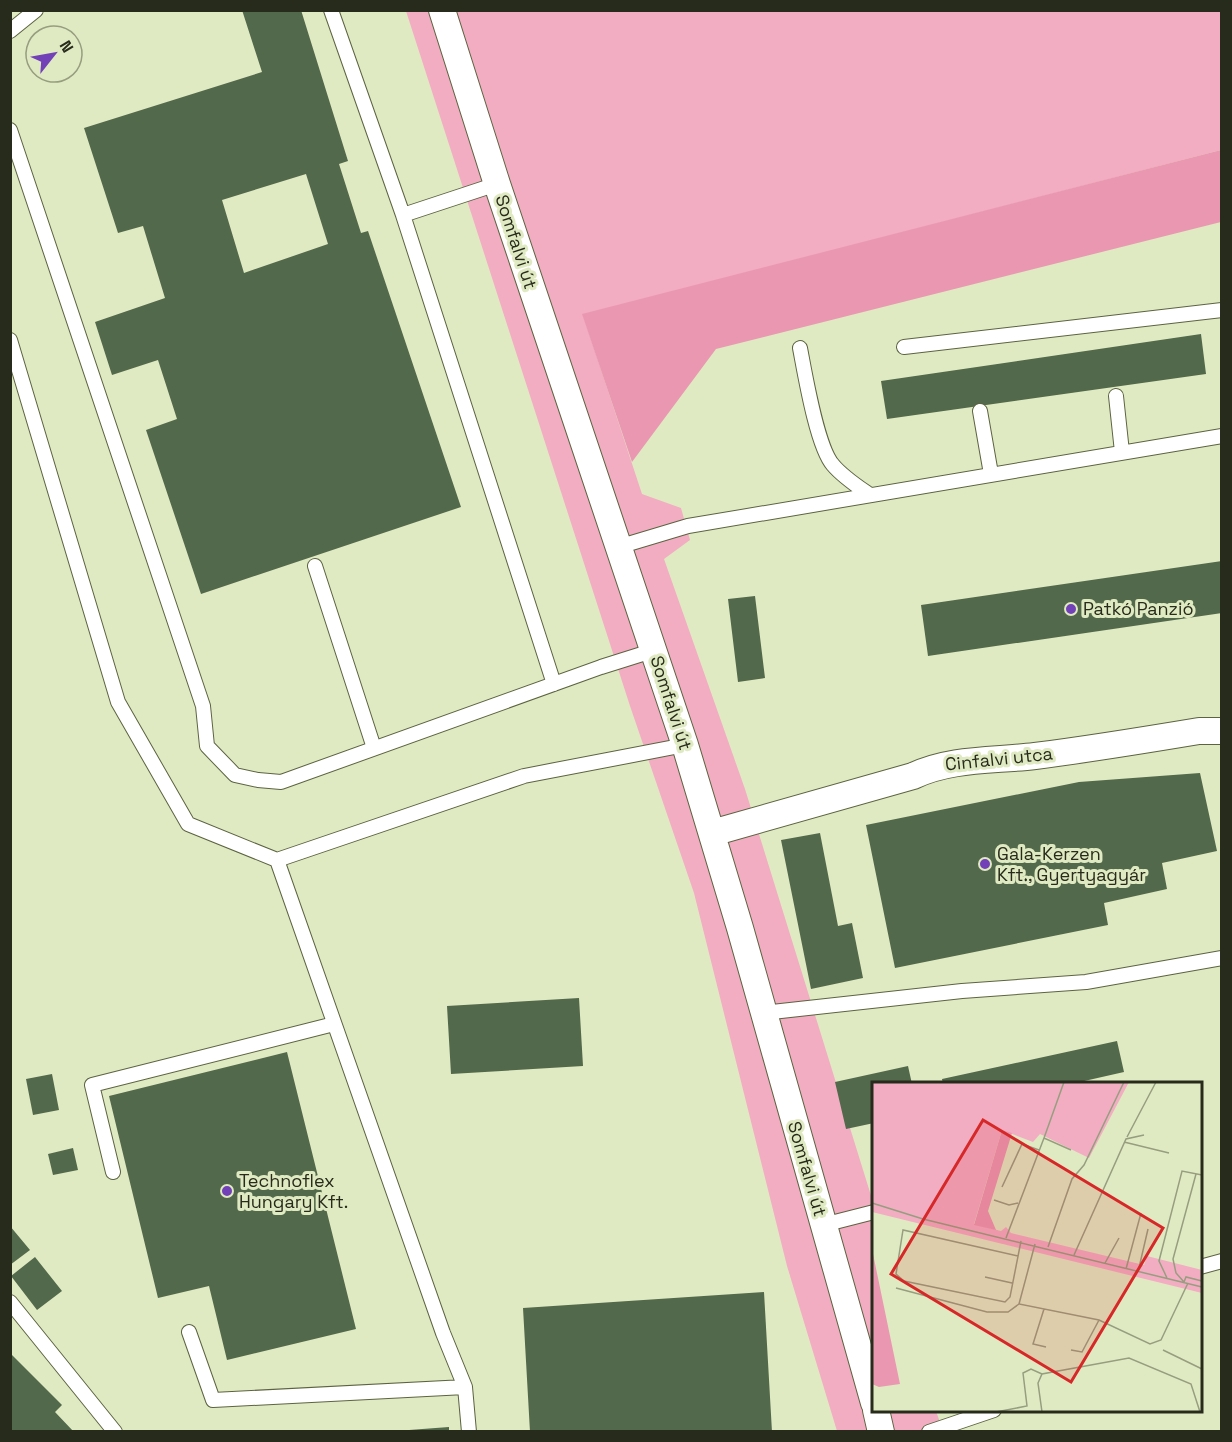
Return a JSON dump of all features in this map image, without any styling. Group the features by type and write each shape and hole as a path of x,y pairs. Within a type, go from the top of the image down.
{"street":[{"name":"Somfalvi út","path":"442,10 497,184 685,745 740,928 823,1225 869,1367 872,1394"},
{"name":"Cinfalvi utca","path":"712,832 913,776 929,768 961,761 1034,756 1199,731 1221,730"},
{"path":"876,1412 881,1431"}],"lane":[{"path":"10,31 36,10"},
{"path":"331,10 403,215 554,684"},
{"path":"10,130 203,705 207,746 235,775 281,782 655,650"},
{"path":"403,215 497,184"},
{"path":"904,347 1221,310"},
{"path":"10,340 118,702 188,824 277,860 524,776 685,745"},
{"path":"800,348 813,412 831,464 870,495"},
{"path":"1116,396 1122,452"},
{"path":"980,411 990,474"},
{"path":"618,547 688,526 1221,436"},
{"path":"315,566 374,748"},
{"path":"277,860 443,1333 465,1387 469,1431"},
{"path":"763,1013 962,992 1086,982 1221,958"},
{"path":"113,1172 92,1085 334,1024"},
{"path":"823,1225 872,1212"},
{"path":"1202,1267 1221,1261"},
{"path":"10,1302 115,1431"},
{"path":"189,1332 213,1400 465,1387"},
{"path":"929,1431 988,1412"}],"shaded area":[{"path":"406,11 1221,11 1221,150 583,315 642,494 681,508 690,540 664,559 745,789 872,1199 872,1412 936,1412 943,1431 837,1431 787,1266 694,893 630,706"},
{"path":"1221,150 1221,222 716,349 632,462 582,314"}],"building":[{"path":"242,10 301,10 348,161 339,164 361,233 368,231 461,507 201,594 146,430 177,419 158,360 112,375 95,322 165,298 143,226 118,233 84,128 262,72","holes":["306,174 328,244 244,273 222,200"]},
{"path":"1201,334 1206,374 887,419 881,381"},
{"name":"Patkó Panzió","path":"1222,561 1222,613 928,656 921,605"},
{"path":"755,596 765,678 738,682 728,599"},
{"name":"Gala-Kerzen Kft., Gyertyagyár","path":"1200,773 1217,851 1162,863 1167,889 1104,903 1108,925 895,968 866,825 1079,782"},
{"path":"820,833 838,926 852,923 863,978 811,989 781,840"},
{"path":"579,998 583,1066 451,1074 447,1006"},
{"path":"1117,1041 1124,1072 1080,1082 943,1082 942,1079"},
{"name":"Technoflex Hungary Kft.","path":"287,1052 356,1329 227,1360 209,1286 158,1298 109,1096"},
{"path":"908,1066 912,1082 872,1082 872,1123 846,1129 835,1082"},
{"path":"52,1074 59,1110 33,1115 26,1079"},
{"path":"73,1148 78,1170 53,1175 48,1154"},
{"path":"10,1226 30,1250 10,1265"},
{"path":"35,1257 62,1291 37,1310 11,1276"},
{"path":"764,1292 772,1432 530,1432 523,1308"},
{"path":"10,1353 62,1405 55,1412 74,1432 10,1432"},
{"path":"449,1427 449,1432 409,1432 409,1430"}],"place":[{"name":"Patkó Panzió","path":"1071,609"},
{"name":"Gala-Kerzen Kft., Gyertyagyár","path":"985,864"},
{"name":"Technoflex Hungary Kft.","path":"227,1191"}]}
